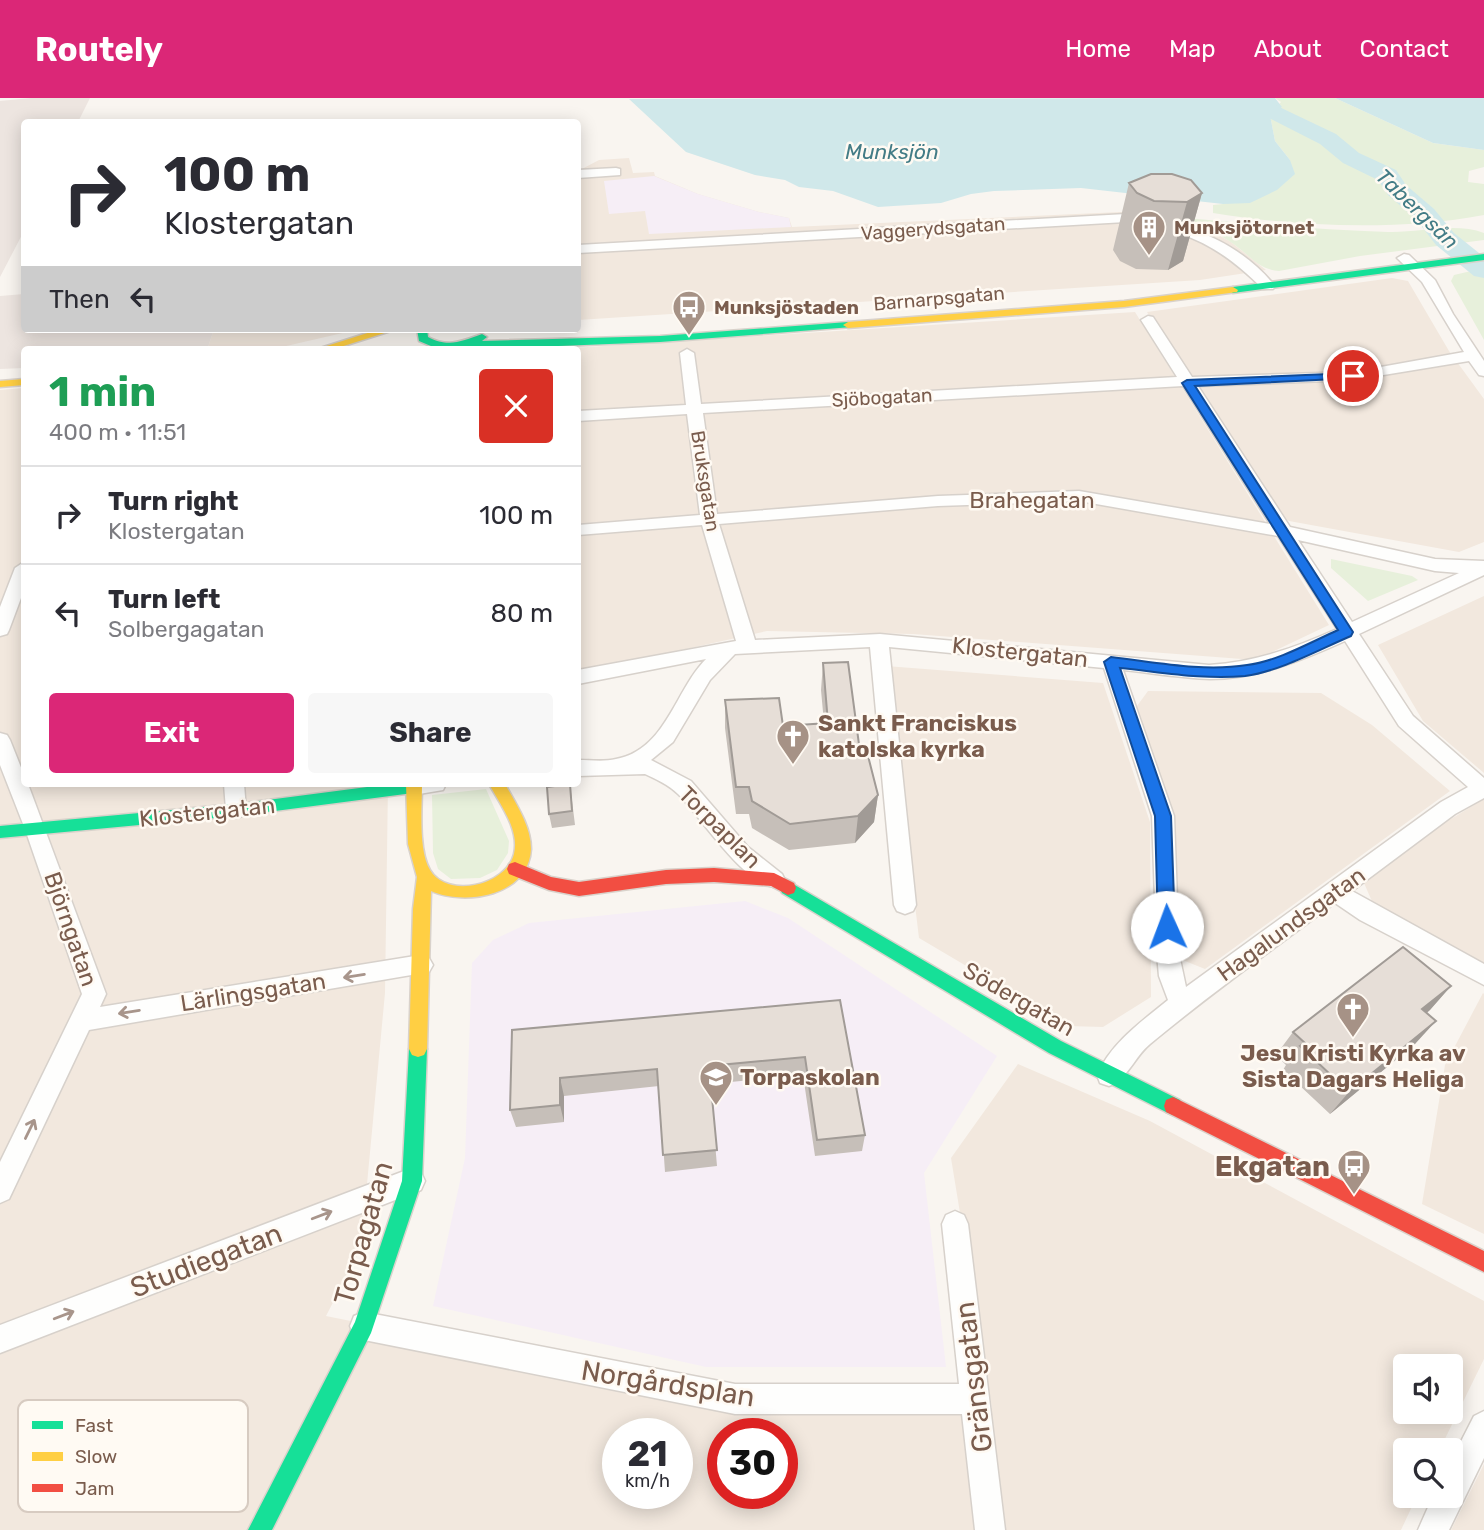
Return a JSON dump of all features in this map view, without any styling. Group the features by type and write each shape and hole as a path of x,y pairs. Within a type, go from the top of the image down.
{"main road":[{"path":"1410,263 1432,254 1483,250"},
{"path":"1410,263 1446,263 1483,250"},
{"name":"Barnarpsgatan","path":"501,346 660,339 1124,304 1410,263"},
{"name":"Barnarpsgatan","path":"581,333 874,318 1150,297 1265,283"},
{"path":"460,346 479,339 483,333"},
{"name":"Barnarpsgatan","path":"426,336 450,346"},
{"path":"353,346 426,336"},
{"path":"379,346 396,341"},
{"path":"0,383 21,382"},
{"name":"Klostergatan","path":"0,832 236,810 399,787"},
{"path":"413,787 419,859 425,877 437,887 477,892 498,885 516,869 522,855 522,839 498,787"},
{"name":"Södergatan","path":"516,869 549,883 579,889 666,877 714,875 774,880 1055,1047 1484,1262"},
{"name":"Torpagatan","path":"260,1530 363,1326 412,1181 425,877"},
{"path":"422,926 456,891"}],"street":[{"path":"581,174 616,172"},
{"name":"Vaggerydsgatan","path":"581,249 1126,218 1160,222 1206,236 1228,248 1265,283"},
{"path":"1410,263 1429,280 1484,372"},
{"path":"1148,320 1346,632 1406,721 1482,787"},
{"name":"Bruksgatan","path":"687,353 709,519 738,647"},
{"name":"Sjöbogatan","path":"581,416 1168,382 1353,376 1472,356"},
{"name":"Brahegatan","path":"581,530 938,501 1079,496 1282,531 1435,565 1483,568"},
{"name":"Klostergatan","path":"581,676 738,647 880,640 1209,672 1247,670 1273,663 1346,632 1483,568"},
{"path":"0,574 21,571"},
{"path":"0,630 21,578"},
{"path":"880,640 879,659 905,905"},
{"name":"Torpaplan","path":"625,765 650,753 667,737 704,674 738,647"},
{"path":"1111,662 1163,816 1168,954 1171,976 1181,1004"},
{"name":"Björngatan","path":"0,740 36,829 94,994 84,1020 0,1190"},
{"name":"Torpaplan","path":"581,768 647,766 684,787 740,853 774,880"},
{"path":"234,787 236,810"},
{"name":"Hagalundsgatan","path":"1109,1075 1132,1045 1181,1004 1448,808 1482,787"},
{"path":"1336,892 1368,913 1484,975"},
{"name":"Lärlingsgatan","path":"84,1020 421,965"},
{"name":"Studiegatan","path":"0,1339 412,1181"},
{"name":"Gränsgatan","path":"955,1224 990,1530"},
{"name":"Norgårdsplan","path":"363,1326 735,1399 976,1399"},
{"path":"1463,1469 1484,1426"},
{"path":"1433,1530 1444,1508"}],"shaded area":[{"path":"90,98 80,119 21,119 21,237 0,277 0,101"},
{"name":"Munksjöstaden","path":"629,158 633,173 654,172 655,176 698,194 789,218 792,227 1142,211 1169,215 1231,242 1266,270 1200,280 581,320 581,169 599,160"},
{"path":"654,176 698,194 789,218 791,227 649,234 645,211 609,214 604,181"},
{"path":"1392,278 1408,281 1449,351 1484,399 1484,542 1459,552 1289,521 1278,514 1147,312"},
{"path":"21,294 21,333 213,333 208,346 21,346 21,368 0,369 0,296"},
{"path":"1135,312 1329,625 1255,660 913,634 767,631 581,672 581,347"},
{"path":"213,333 343,333 286,346 208,346"},
{"path":"21,388 21,787 388,787 385,993 361,1248 326,1316 726,1397 992,1408 951,1158 1018,1064 1150,1121 1484,1301 1484,1359 1463,1402 1463,1354 1393,1354 1393,1424 1452,1424 1445,1438 1393,1438 1393,1508 1411,1508 1401,1530 0,1530 0,390"},
{"path":"1484,596 1484,773 1423,721 1378,645"},
{"path":"886,666 1103,683 1150,822 1151,997 1103,1027 1068,1026 919,938"},
{"path":"1148,691 1321,693 1372,725 1450,791 1205,969 1175,957 1174,819 1137,706"},
{"path":"1484,799 1484,966 1374,906 1364,883 1446,822"},
{"name":"Torpaskolan","path":"745,901 788,918 997,1056 924,1173 946,1367 706,1367 433,1306 465,1158 472,963 493,940 529,923"},
{"path":"1483,993 1484,1234 1422,1204 1445,1065"},
{"path":"1484,1464 1484,1530 1451,1530"}],"green space":[{"path":"1275,98 1335,98 1433,143 1484,150 1484,167 1469,171 1468,182 1484,184 1484,215 1418,223 1348,225 1279,221 1213,213 1213,205 1223,204 1290,160 1275,141 1270,115 1281,102"},
{"path":"1174,217 1361,231 1400,232 1461,228 1484,233 1484,240 1360,256 1279,271 1259,264 1216,233"},
{"path":"1484,268 1484,340 1451,281 1454,275"},
{"path":"1331,559 1412,576 1418,580 1368,601 1331,568"},
{"path":"486,789 509,841 508,853 497,870 480,878 451,879 438,869 433,853 432,795"}],"water":[{"name":"Munksjön","path":"1275,98 1282,107 1270,115 1275,141 1290,160 1295,174 1277,190 1250,203 1223,204 1081,188 994,191 971,194 941,203 878,207 833,191 799,187 785,180 755,175 686,152 629,99"},
{"path":"1335,98 1484,98 1484,150 1433,143"}],"building":[{"path":"1151,174 1172,174 1191,180 1202,193 1187,202 1154,201 1137,193 1129,183"},
{"name":"Sankt Franciskus katolska kyrka","path":"848,662 860,752 867,752 878,795 858,816 790,824 752,801 749,787 736,787 725,700 779,698 783,726 828,723 823,663"},
{"path":"547,787 570,787 572,811 549,814"},
{"name":"Jesu Kristi Kyrka av Sista Dagars Heliga","path":"1403,947 1451,986 1422,1009 1436,1021 1349,1092 1300,1046 1305,1043 1293,1032"},
{"name":"Torpaskolan","path":"840,1000 865,1135 817,1140 805,1057 709,1066 717,1150 663,1155 657,1069 560,1078 560,1105 510,1110 512,1030"}],"waterway":[{"name":"Tabergsån","path":"1273,111 1328,139 1351,158 1387,175 1397,190 1425,214 1445,239 1484,270"}],"traffic: fast":[{"path":"1233,290 1484,257"},
{"path":"464,345 660,339 848,325"},
{"path":"422,333 423,339 442,346"},
{"path":"460,346 482,337"},
{"path":"0,832 236,810 413,787"},
{"path":"788,888 1055,1047 1173,1106"},
{"path":"260,1530 364,1326 412,1181 418,1049"}],"traffic: slow":[{"path":"848,325 1124,304 1233,290"},
{"path":"333,346 378,333"},
{"path":"0,384 21,382"},
{"path":"414,787 414,831 420,867 434,885 447,891 462,893 493,886 506,878 516,868 522,855 519,827 499,787"},
{"path":"418,1049 421,909 425,877"}],"traffic: jam":[{"path":"515,869 549,883 579,889 666,877 714,875 774,880 788,888"},
{"path":"1173,1106 1484,1262"}],"place":[{"name":"Munksjötornet","path":"1149,257"},
{"name":"Munksjöstaden","path":"689,337"},
{"name":"Sankt Franciskus katolska kyrka","path":"793,766"},
{"name":"Jesu Kristi Kyrka av Sista Dagars Heliga","path":"1353,1039"},
{"name":"Torpaskolan","path":"716,1107"},
{"name":"Ekgatan","path":"1354,1196"}],"route":[{"path":"1167,927 1163,816 1111,662 1209,672 1247,670 1273,663 1346,632 1187,383 1353,376"}]}
